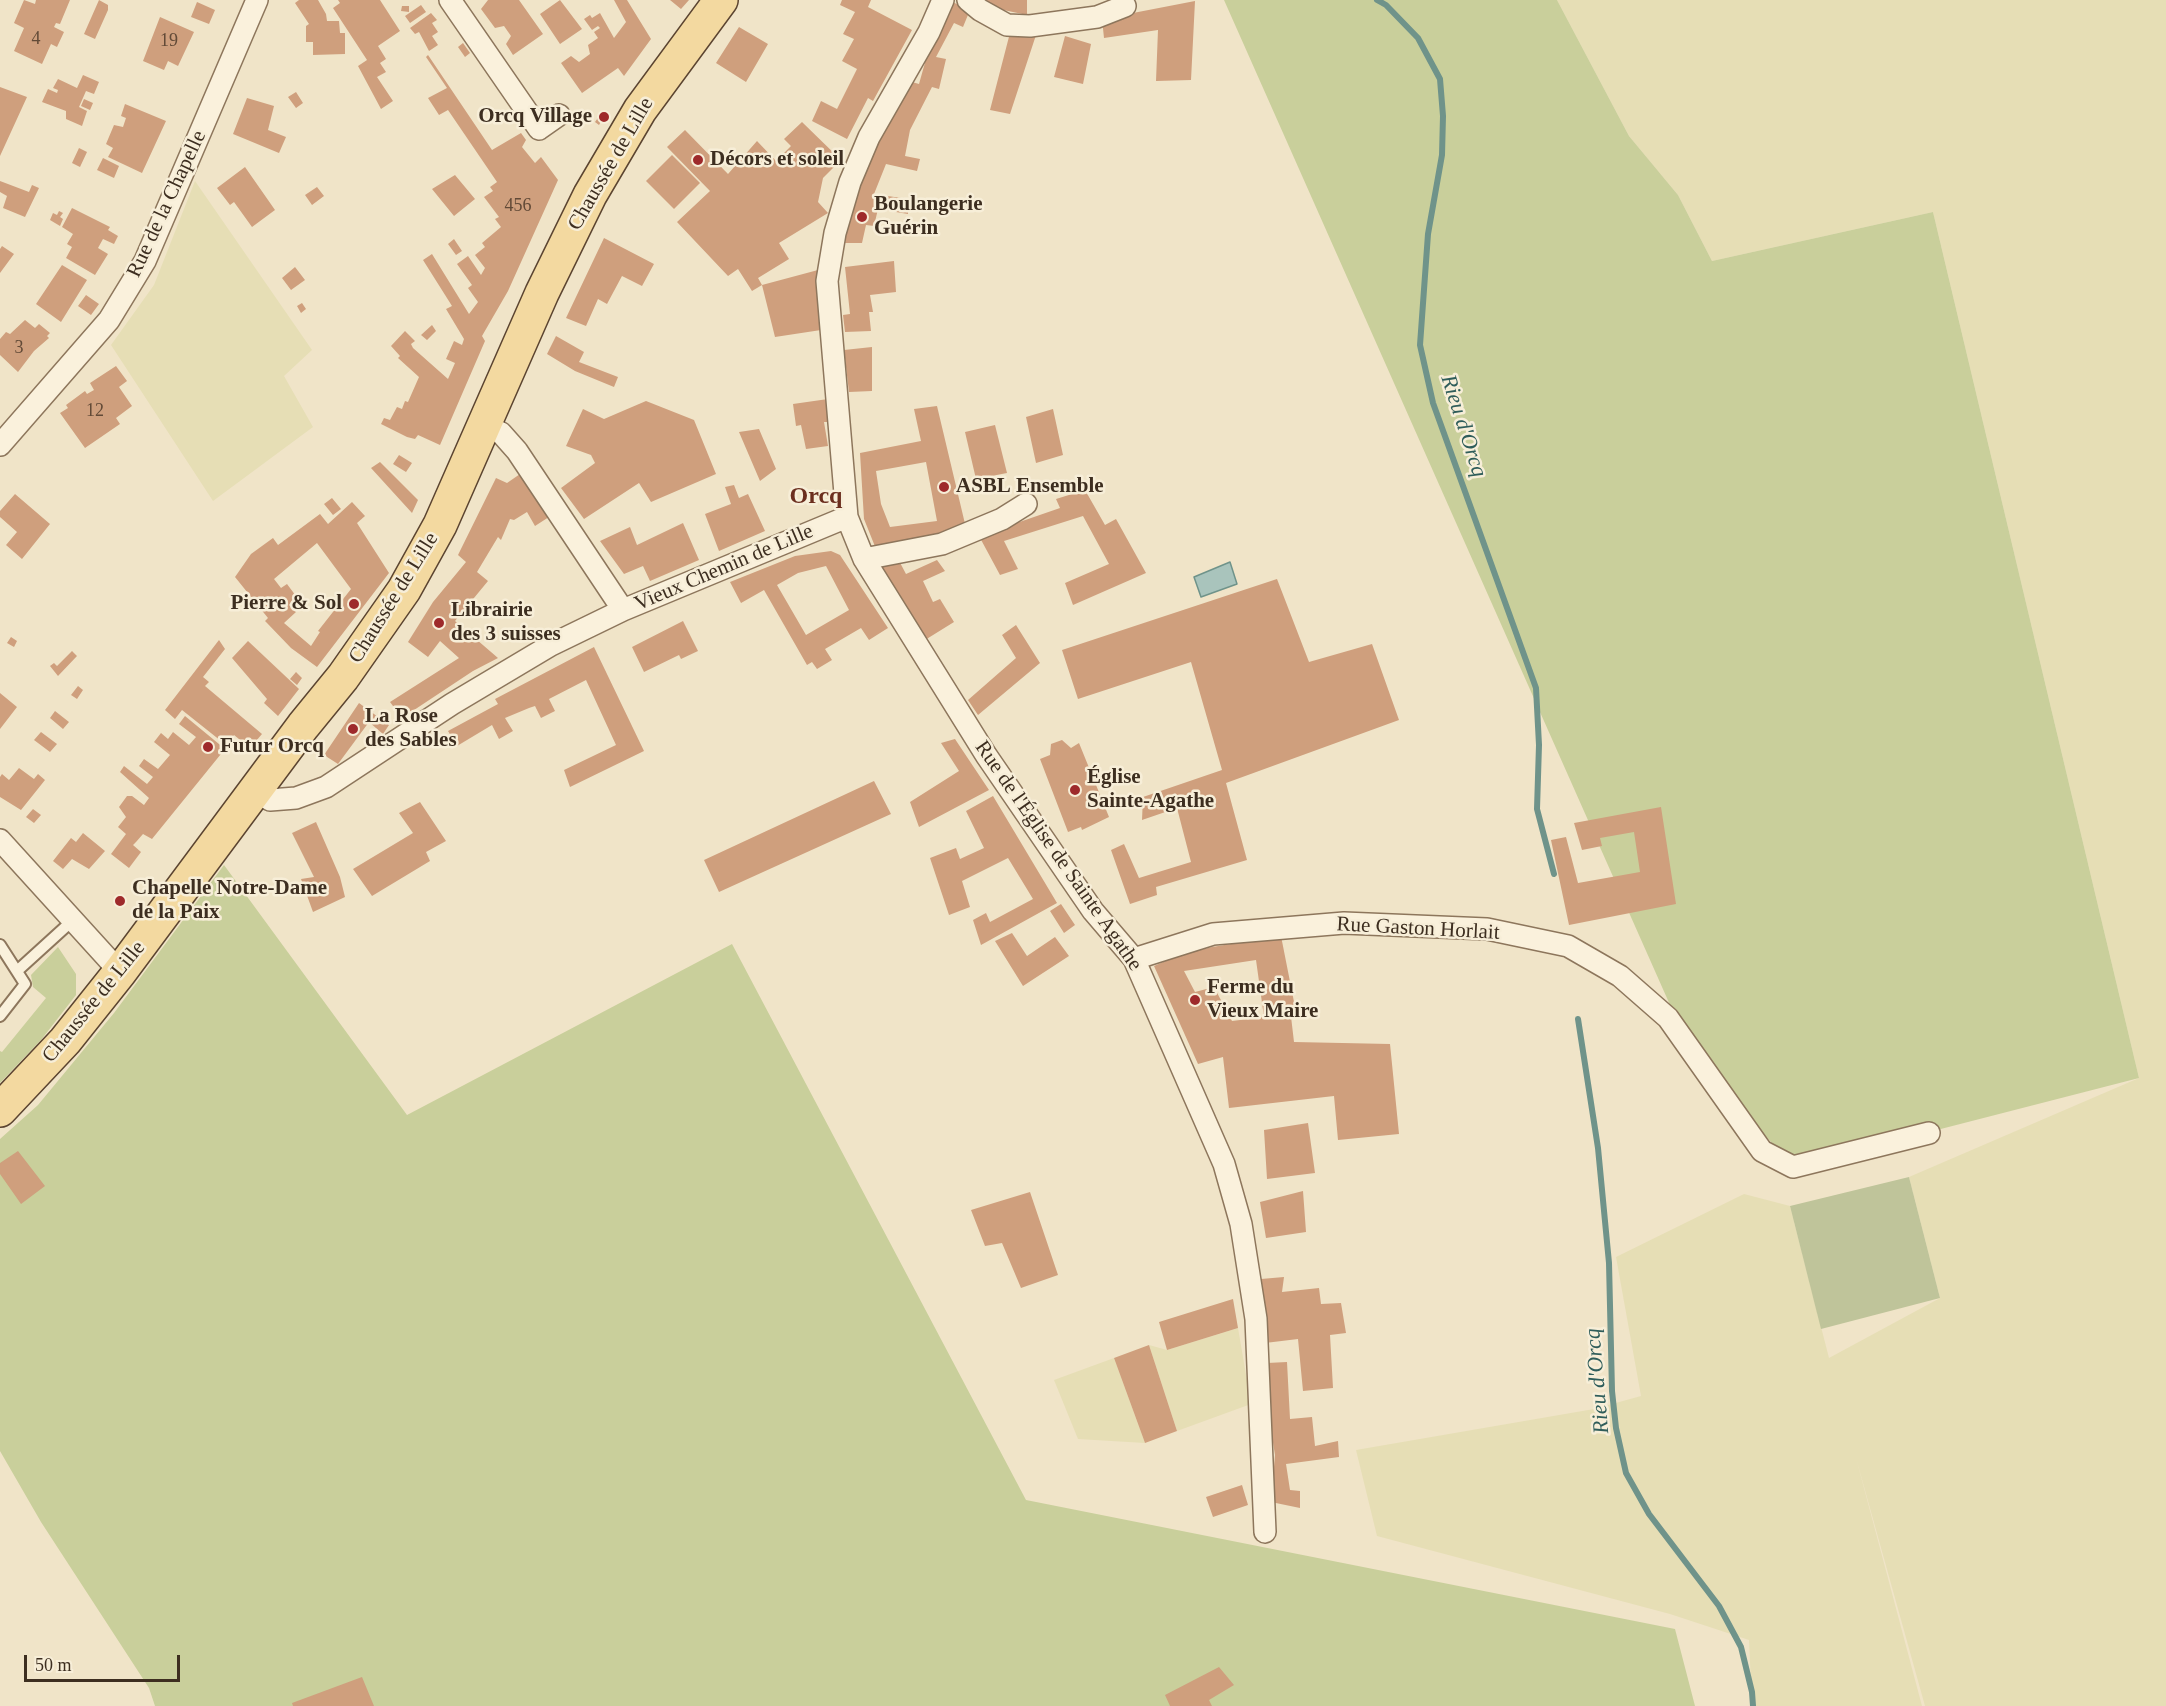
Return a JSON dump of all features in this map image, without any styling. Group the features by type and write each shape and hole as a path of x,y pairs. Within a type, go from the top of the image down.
{"main road":[{"name":"Chaussée de Lille","path":"0,1110 65,1041 120,972 343,677 404,590 440,525 542,293 595,186 640,110 721,0"}],"street":[{"name":"Rue de la Chapelle","path":"0,445 109,320 145,261 257,0"},
{"path":"450,0 539,129 559,115"},
{"path":"847,518 827,281 835,233 850,182 869,137 929,32 943,0"},
{"path":"968,0 980,10 1007,24 1030,26 1097,17 1125,6"},
{"name":"Vieux Chemin de Lille","path":"485,425 501,433 517,451 623,610"},
{"path":"864,560 942,544 1002,519 1026,504"},
{"name":"Vieux Chemin de Lille","path":"255,791 270,800 296,798 326,787 452,704 551,645 623,610 847,518"},
{"name":"Rue de l'Église de Sainte Agathe","path":"847,518 864,560 986,754 1093,911 1134,959 1224,1164 1241,1224 1256,1318 1265,1532"},
{"path":"0,840 120,972"},
{"name":"Rue Gaston Horlait","path":"1134,959 1213,934 1344,923 1487,929 1568,946 1620,976 1668,1018 1762,1151 1793,1167 1929,1134"}],"lane":[{"path":"17,971 72,921"},
{"path":"0,945 25,984 0,1016"}],"shaded area":[{"path":"1557,0 2166,0 2166,1706 1925,1706 1856,1458 1922,1706 1752,1706 1749,1640 1670,1614 1377,1536 1356,1450 1594,1409 1641,1396 1616,1257 1744,1194 1790,1206 1829,1358 1940,1298 1909,1177 2139,1078 1933,212 1712,261 1678,195 1629,136"},
{"path":"195,181 312,350 284,376 313,427 213,501 111,345 154,285"},
{"path":"1238,1328 1251,1404 1177,1431 1149,1345 1167,1350"},
{"path":"1114,1358 1145,1443 1078,1439 1054,1380"}],"green space":[{"path":"1224,0 1557,0 1629,136 1678,195 1712,261 1933,212 2139,1078 1793,1167 1690,1050"},
{"path":"224,865 407,1115 732,944 1026,1500 1675,1629 1695,1706 155,1706 149,1688 41,1522 0,1451 0,1139 38,1105 114,1013"},
{"path":"58,947 76,974 76,995 41,1040 0,1083 0,1051 2,1052 46,998 33,987 31,975"},
{"path":"1909,1177 1940,1298 1821,1329 1790,1206"}],"water":[{"path":"1230,562 1237,584 1201,597 1194,577"}],"building":[{"path":"24,0 35,4 36,0 70,0 60,24 56,23 54,27 64,32 57,47 51,44 42,64 14,51 24,28 14,23"},
{"path":"99,0 108,5 108,10 95,39 84,34"},
{"path":"299,0 318,0 326,14 327,21 339,21 340,33 345,33 345,54 313,55 313,42 306,42 306,26 309,24 295,3"},
{"path":"338,0 380,0 400,31 378,46 386,59 380,63 386,72 377,77 393,101 381,109 358,66 367,60 333,8 340,3"},
{"path":"488,0 519,0 543,34 513,55 506,44 511,36 504,26 495,28 481,9"},
{"path":"560,0 582,29 560,44 540,14"},
{"path":"614,0 627,0 651,39 624,76 618,68 582,93 561,63 571,56 579,62 590,54 588,45 598,38 594,32 600,28 598,26 592,30 584,19 590,15 592,18 600,13 614,38 626,22"},
{"path":"670,0 689,0 681,9"},
{"path":"842,0 871,0 868,7 912,30 873,101 868,98 847,139 812,121 821,101 837,109 857,69 842,61 854,39 843,34 855,12 840,5"},
{"path":"948,0 970,10 963,27 954,23 936,57 946,59 939,89 932,87 910,130 905,156 920,159 917,171 886,164 874,194 908,199 908,214 878,209 874,226 866,225 862,243 845,243 851,204 905,80 919,84 928,52"},
{"path":"980,0 1027,0 1027,15 980,5"},
{"path":"1195,1 1191,80 1156,81 1158,30 1104,38 1102,19"},
{"path":"197,2 215,10 209,24 191,17"},
{"path":"421,5 426,12 410,23 405,16"},
{"path":"402,6 409,6 409,12 401,11"},
{"path":"431,13 437,20 432,23 438,32 432,36 438,45 429,51 419,32 415,34 410,28"},
{"path":"160,17 194,32 178,66 168,61 164,70 143,61"},
{"path":"739,27 768,44 746,82 716,63"},
{"path":"1011,29 1037,32 1010,114 990,110"},
{"path":"1065,36 1091,44 1083,84 1054,77"},
{"path":"463,43 470,53 465,57 458,47"},
{"path":"428,55 492,150 521,133 526,140 522,147 535,163 541,157 558,180 508,291 482,336 485,341 440,445 418,435 415,439 407,437 381,424 384,418 390,420 397,407 402,409 405,401 408,402 419,377 398,358 400,356 391,346 405,331 415,341 411,344 413,348 448,379 455,363 446,359 454,341 462,345 464,339 446,309 452,306 423,260 432,254 469,314 478,302 468,288 472,285 457,264 468,256 481,275 485,268 475,255 485,247 482,243 501,227 495,219 499,217 484,197 493,191 490,187 497,182 448,110 439,115 428,98 447,88 426,57"},
{"path":"83,75 99,82 94,94 86,91 79,107 87,111 82,126 66,119 66,111 42,102 48,89 57,93 58,90 53,88 58,79 77,88"},
{"path":"0,87 27,97 0,156"},
{"path":"296,92 303,103 296,108 288,97"},
{"path":"247,98 274,106 268,130 286,137 279,153 233,134"},
{"path":"84,99 93,103 90,110 81,106"},
{"path":"125,104 166,121 142,173 108,157 113,148 106,144 114,125 123,127 126,118 121,116"},
{"path":"600,115 603,118 599,125 595,122"},
{"path":"802,122 841,160 823,178 818,202 828,213 779,243 789,259 758,278 762,285 752,291 738,269 728,276 677,222 710,191 667,147 685,130 728,174 757,141 776,161 791,146 784,139"},
{"path":"79,148 87,152 80,167 72,163"},
{"path":"672,155 700,183 674,209 646,181"},
{"path":"103,158 119,166 114,178 97,170"},
{"path":"245,167 275,210 252,227 234,202 230,205 217,188"},
{"path":"455,175 475,199 454,216 432,189"},
{"path":"0,181 29,192 32,185 39,188 25,217 3,208 7,196 0,192"},
{"path":"317,187 324,196 312,205 305,195"},
{"path":"72,208 110,227 108,230 118,236 114,244 103,239 98,248 108,254 95,275 66,258 72,247 67,244 73,234 62,227"},
{"path":"59,211 63,213 60,217 63,219 60,226 50,220 53,213 57,215"},
{"path":"604,238 654,264 642,286 622,276 607,304 598,299 586,326 566,318"},
{"path":"454,239 462,251 456,255 448,244"},
{"path":"2,246 14,254 0,273 0,249"},
{"path":"894,261 896,292 870,295 873,312 869,312 871,331 845,332 843,315 850,314 845,267"},
{"path":"62,265 87,280 61,322 36,304"},
{"path":"295,267 305,280 291,290 282,278"},
{"path":"818,270 821,330 775,337 762,285"},
{"path":"86,295 99,304 91,315 78,306"},
{"path":"302,303 306,309 301,313 297,306"},
{"path":"25,320 35,328 39,324 50,333 47,336 49,338 34,351 18,372 0,355 0,339 6,332 10,334"},
{"path":"432,325 436,331 427,340 421,335"},
{"path":"556,336 584,352 579,362 618,377 614,387 575,371 547,354"},
{"path":"872,347 872,391 849,392 844,350"},
{"path":"116,366 127,381 119,387 132,406 116,418 120,424 85,448 60,413 68,408 66,405 85,391 87,394 94,390 90,383"},
{"path":"828,399 833,422 824,422 828,446 806,449 801,425 796,426 793,404"},
{"path":"646,401 694,420 716,474 651,502 639,483 584,519 561,488 595,463 591,455 566,446 583,409 604,419"},
{"name":"ASBL Ensemble","path":"937,406 966,528 876,549 864,519 860,453 921,441 914,409","holes":["926,462 937,521 890,527 881,504 876,471"]},
{"path":"1053,409 1063,455 1036,463 1026,417"},
{"path":"995,425 1007,473 976,479 965,432"},
{"path":"759,429 776,469 760,481 739,432"},
{"path":"399,455 412,463 406,472 393,464"},
{"path":"380,462 418,500 412,513 371,468"},
{"path":"523,472 552,515 535,526 527,512 514,520 510,519 501,540 498,537 477,572 488,581 455,621 498,658 473,671 402,718 390,702 459,658 440,641 428,657 408,642 433,602 466,562 458,555 496,478 507,483"},
{"path":"734,485 739,498 748,494 765,531 719,551 705,514 731,504 725,487"},
{"path":"1085,490 1105,525 1116,519 1146,573 1073,605 1065,583 1109,564 1083,516 1004,541 1018,569 1000,575 979,536 1060,508 1056,499"},
{"path":"15,494 50,524 22,559 6,545 17,532 0,517 0,511"},
{"path":"332,498 341,509 333,515 324,504"},
{"path":"352,502 365,516 357,523 389,573 317,667 291,648 265,621 268,618 235,577 251,554 273,538 278,545 320,514 328,524","holes":["317,543 351,589 318,631 320,632 311,646 284,623 296,612 289,605 296,596 287,584 281,588 274,579"]},
{"path":"683,523 699,560 650,581 643,566 624,574 600,541 630,527 637,545"},
{"path":"831,551 840,555 888,628 869,640 861,628 825,649 832,660 817,669 812,662 807,665 764,590 741,603 730,582 795,556","holes":["826,566 849,610 806,635 777,585 798,573"]},
{"path":"897,557 906,574 937,560 945,571 923,581 933,602 940,599 954,622 925,640 881,565"},
{"path":"1277,579 1309,662 1372,644 1399,720 1226,783 1247,860 1156,887 1157,895 1130,904 1111,850 1124,844 1139,878 1191,862 1177,808 1142,820 1143,797 1222,770 1191,662 1078,699 1062,650"},
{"path":"683,621 698,651 681,659 679,655 644,672 632,647"},
{"path":"1016,625 1040,663 978,715 968,700 1016,658 1002,635"},
{"path":"11,637 17,641 14,647 7,643"},
{"path":"219,640 225,649 203,677 209,682 205,686 262,734 250,748 234,735 226,745 182,710 175,719 165,710"},
{"path":"248,641 299,689 278,716 264,703 267,699 232,658"},
{"path":"594,647 644,751 570,787 564,770 616,745 586,680 549,699 555,711 541,718 535,706 529,708 505,718 513,731 499,739 492,725 457,746 448,731 498,704 495,699"},
{"path":"72,651 77,656 58,676 50,666 54,663 57,666"},
{"path":"296,672 302,678 297,685 290,679"},
{"path":"78,686 83,690 77,699 71,695"},
{"path":"0,693 17,707 0,729"},
{"name":"La Rose des Sables","path":"359,703 389,725 383,734 369,722 338,764 324,755"},
{"path":"55,711 69,722 63,729 50,718"},
{"path":"185,716 225,749 152,839 143,834 133,845 141,852 129,868 111,854 126,834 118,827 126,817 119,807 127,796 132,796 144,805 149,798 120,772 124,766 147,784 153,777 139,766 144,759 158,769 170,755 154,742 161,733 168,739 173,732 189,745 196,737 179,724"},
{"path":"41,732 57,744 50,752 34,740"},
{"path":"955,739 989,790 919,827 910,802 959,771 941,743"},
{"name":"Église Sainte-Agathe","path":"1062,740 1071,748 1079,743 1109,817 1082,830 1081,827 1068,832 1040,759 1050,755 1051,744"},
{"path":"19,768 34,779 38,774 45,780 21,810 0,797 0,777 2,774 9,780"},
{"path":"874,781 891,814 719,892 704,860"},
{"path":"993,796 1057,903 981,945 973,920 986,913 990,922 1033,899 1008,858 962,881 970,907 949,915 930,858 956,848 960,859 984,848 966,811"},
{"path":"420,802 446,841 426,852 430,861 372,896 353,869 413,833 399,813"},
{"path":"1661,807 1676,904 1569,925 1551,840 1566,837 1578,883 1640,872 1634,832 1600,838 1602,846 1582,850 1574,823"},
{"path":"33,809 41,815 34,823 26,817"},
{"path":"316,822 340,877 345,897 313,912 301,879 314,877 292,833"},
{"path":"83,833 105,851 89,869 72,859 63,869 53,861 71,838 76,842"},
{"path":"1061,904 1075,925 1064,933 1050,911"},
{"path":"1012,933 1027,956 1055,937 1069,956 1023,986 995,941"},
{"path":"1281,936 1295,1007 1290,1008 1294,1042 1390,1044 1399,1134 1338,1140 1334,1096 1229,1108 1223,1057 1198,1064 1154,966 1177,956 1212,947","holes":["1256,960 1264,1017 1232,1021 1214,987 1195,992 1184,971"]},
{"path":"1308,1123 1315,1173 1267,1179 1264,1130"},
{"path":"18,1151 45,1186 21,1204 0,1174 0,1163"},
{"path":"1303,1191 1306,1232 1266,1238 1260,1202"},
{"path":"1030,1192 1058,1275 1021,1288 1002,1243 985,1246 971,1210"},
{"path":"1284,1277 1282,1292 1319,1288 1321,1304 1341,1303 1346,1333 1330,1335 1333,1388 1303,1391 1298,1339 1265,1343 1261,1279"},
{"path":"1233,1299 1238,1328 1167,1350 1159,1322"},
{"path":"1149,1345 1177,1431 1145,1443 1114,1358"},
{"path":"1287,1362 1290,1419 1312,1417 1315,1446 1338,1441 1339,1457 1286,1464 1290,1490 1300,1491 1300,1508 1271,1502 1275,1455 1270,1424 1267,1363"},
{"path":"1242,1485 1248,1505 1213,1517 1206,1497"},
{"path":"1219,1667 1234,1685 1209,1700 1212,1706 1170,1706 1165,1695"},
{"path":"362,1677 374,1706 293,1706 292,1703"}],"waterway":[{"name":"Rieu d'Orcq","path":"1377,0 1386,5 1418,38 1440,79 1443,116 1442,155 1428,234 1420,345 1433,403 1536,688 1539,745 1537,809 1554,874"},
{"name":"Rieu d'Orcq","path":"1578,1019 1598,1148 1609,1263 1612,1391 1616,1428 1626,1473 1649,1514 1719,1606 1741,1647 1752,1692 1753,1706"}],"place":[{"name":"Orcq Village","path":"604,117"},
{"name":"Décors et soleil","path":"698,160"},
{"name":"Boulangerie Guérin","path":"862,217"},
{"name":"ASBL Ensemble","path":"944,487"},
{"name":"Pierre & Sol","path":"354,604"},
{"name":"Librairie des 3 suisses","path":"439,623"},
{"name":"La Rose des Sables","path":"353,729"},
{"name":"Futur Orcq","path":"208,747"},
{"name":"Église Sainte-Agathe","path":"1075,790"},
{"name":"Chapelle Notre-Dame de la Paix","path":"120,901"},
{"name":"Ferme du Vieux Maire","path":"1195,1000"}],"district":[{"name":"Orcq","path":"816,497"}]}
